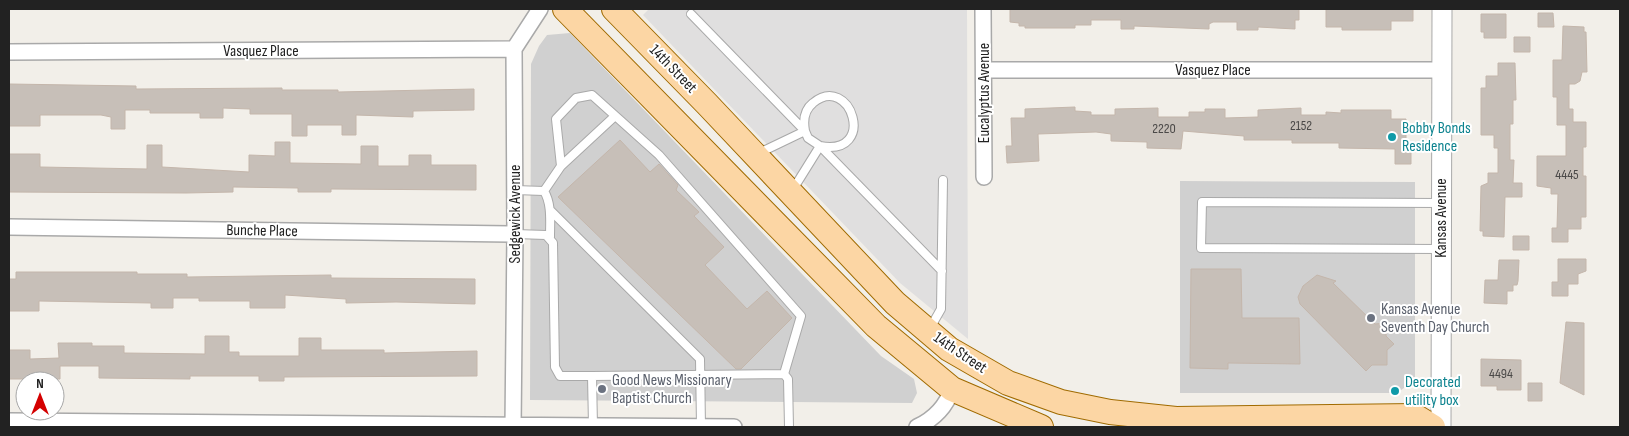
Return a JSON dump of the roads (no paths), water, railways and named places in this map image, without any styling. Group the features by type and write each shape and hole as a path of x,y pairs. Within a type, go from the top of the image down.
{"main road":[{"name":"14th Street","path":"566,9 876,326 952,389 1041,427"},
{"name":"14th Street","path":"614,9 756,155 895,303 949,350 1008,383 1061,402 1110,412 1176,419 1415,416 1434,427"}],"street":[{"path":"514,49 540,9"},
{"name":"Eucalyptus Avenue","path":"983,9 984,177"},
{"name":"Kansas Avenue","path":"1441,427 1442,9"},
{"name":"Vasquez Place","path":"9,52 514,49"},
{"name":"Sedgewick Avenue","path":"512,426 515,234 514,49"},
{"name":"Vasquez Place","path":"984,70 1442,70"},
{"name":"Bunche Place","path":"9,227 515,234"},
{"path":"918,427 933,420 949,400 952,389"},
{"path":"9,421 734,427"}],"lane":[{"path":"691,14 805,131 814,143 820,146 942,271"},
{"path":"561,166 556,120 576,98 592,96 659,155 801,316 784,374"},
{"path":"805,131 804,114 815,101 832,97 847,104 854,120 850,136 837,147 820,146"},
{"path":"544,191 561,166 616,116"},
{"path":"756,155 805,131"},
{"path":"791,193 820,146"},
{"path":"928,332 941,309 943,180"},
{"path":"515,190 544,191"},
{"path":"544,191 548,197 552,240 554,367 560,376 784,374"},
{"path":"1441,203 1202,202 1201,248 1441,249"},
{"path":"550,210 700,359 702,374 701,427"},
{"path":"515,234 552,240"},
{"path":"784,374 788,379 788,427"},
{"path":"592,376 593,426"}],"place":[{"name":"Bobby Bonds Residence","path":"1392,137"},
{"name":"Kansas Avenue Seventh Day Church","path":"1371,318"},
{"name":"Good News Missionary Baptist Church","path":"602,389"},
{"name":"Decorated utility box","path":"1395,391"}]}
